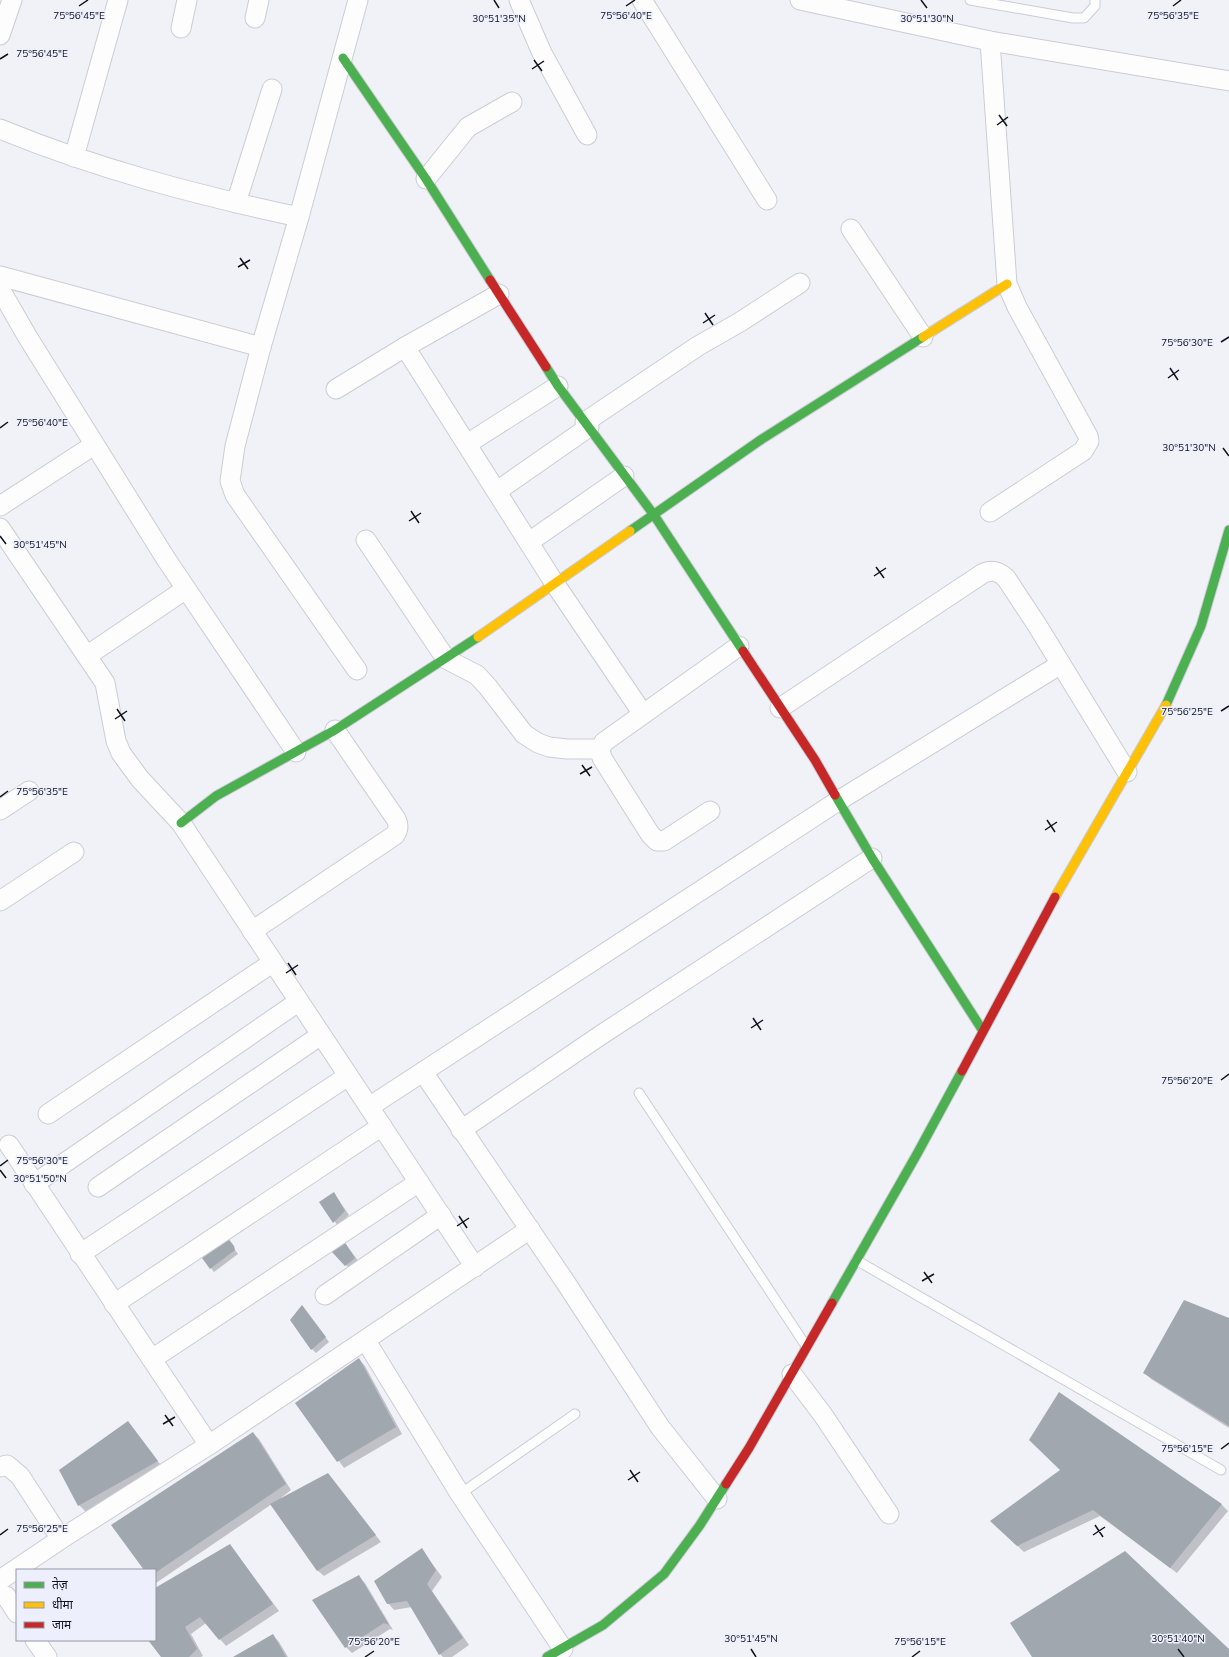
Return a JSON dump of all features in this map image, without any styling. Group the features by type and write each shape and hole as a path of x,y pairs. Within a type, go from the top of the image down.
{"street":[{"path":"0,34 12,0"},
{"path":"74,157 118,0"},
{"path":"181,28 187,0"},
{"path":"357,670 231,488 230,481 232,460 261,346 299,217 358,0"},
{"path":"519,0 542,53 587,135"},
{"path":"642,0 767,200"},
{"path":"800,0 990,42 1229,82"},
{"path":"990,42 1007,284 1017,307 1088,436 1089,441 1083,451 990,512"},
{"path":"343,58 426,178 558,386 654,515 815,760 872,858 983,1031"},
{"path":"236,203 272,89"},
{"path":"426,178 468,127 512,102"},
{"path":"0,130 35,144 174,189 299,217"},
{"path":"851,229 923,338"},
{"path":"0,276 261,346"},
{"path":"497,491 698,346 740,322 800,283"},
{"path":"181,823 223,792 335,730 446,659 762,439 1007,284"},
{"path":"0,289 20,325 94,445 186,589 296,752"},
{"path":"336,389 405,347 499,294"},
{"path":"405,347 555,584 643,714"},
{"path":"466,444 558,386"},
{"path":"0,506 94,445"},
{"path":"529,542 624,476"},
{"path":"0,528 88,655 105,683 115,736 121,753 140,779 181,823 272,963 370,1107 475,1267"},
{"path":"366,1341 555,1653 603,1625 664,1574 717,1499 749,1448 792,1374 917,1154 1071,868 1162,713 1201,626 1229,530"},
{"path":"366,540 446,659 476,675 488,686 524,734 538,743 549,747 567,749 600,749"},
{"path":"780,708 987,571 1000,573 1006,578 1061,664 1127,772"},
{"path":"88,655 186,589"},
{"path":"710,811 664,841 657,840 650,834 602,758 600,749 604,742 739,646"},
{"path":"370,1107 838,801 1061,664"},
{"path":"252,931 395,835 398,830 399,825 396,819 335,730"},
{"path":"0,810 29,791"},
{"path":"0,901 74,852"},
{"path":"461,1130 608,1030 872,858"},
{"path":"48,1114 272,963"},
{"path":"34,1184 298,1002"},
{"path":"98,1187 321,1035"},
{"path":"423,1072 461,1130 530,1229 666,1436 717,1499"},
{"path":"80,1254 348,1076"},
{"path":"114,1304 382,1126"},
{"path":"8,1145 209,1445"},
{"path":"152,1359 419,1182"},
{"path":"324,1295 441,1215"},
{"path":"25,1569 61,1539 209,1445 366,1341 530,1229"},
{"path":"792,1374 820,1410 889,1514"},
{"path":"0,1467 7,1465 20,1476 61,1539"},
{"path":"16,1577 3,1588 16,1611"},
{"path":"36,1641 47,1657"}],"lane":[{"path":"970,0 1073,18 1084,18 1096,6 1095,0"},
{"path":"639,1093 807,1347"},
{"path":"856,1260 1221,1470"},
{"path":"460,1494 575,1414"}],"building":[{"path":"334,1192 345,1211 333,1223 319,1202"},
{"path":"227,1237 234,1246 235,1250 210,1269 202,1258"},
{"path":"342,1238 355,1258 345,1266 331,1251"},
{"path":"1184,1300 1229,1318 1229,1426 1143,1373"},
{"path":"302,1305 326,1337 311,1350 290,1320"},
{"path":"359,1358 396,1427 337,1462 295,1403"},
{"path":"1059,1392 1222,1504 1170,1568 1093,1510 1017,1546 990,1521 1060,1470 1029,1440"},
{"path":"128,1421 158,1461 78,1506 59,1470"},
{"path":"253,1432 286,1484 156,1572 156,1569 143,1569 111,1525"},
{"path":"328,1473 376,1535 317,1571 270,1504"},
{"path":"230,1544 273,1604 219,1640 200,1617 185,1627 197,1649 189,1657 161,1657 149,1641 156,1641 156,1587"},
{"path":"422,1548 436,1570 427,1584 463,1638 439,1655 407,1601 387,1604 374,1581"},
{"path":"1125,1551 1229,1649 1229,1657 1032,1657 1010,1623"},
{"path":"359,1575 389,1625 384,1623 345,1648 312,1600"},
{"path":"273,1634 286,1657 233,1657"}],"traffic: fast":[{"path":"343,58 426,179 490,280"},
{"path":"630,531 762,439 923,337"},
{"path":"546,367 558,386 654,515 743,651"},
{"path":"1166,705 1201,626 1229,530"},
{"path":"181,823 216,796 335,730 478,637"},
{"path":"835,795 872,858 983,1031"},
{"path":"832,1303 917,1154 962,1071"},
{"path":"547,1657 603,1625 664,1574 700,1525 726,1484"}],"traffic: slow":[{"path":"923,337 1007,284"},
{"path":"478,637 630,531"},
{"path":"1055,897 1166,705"}],"traffic: jam":[{"path":"490,280 546,367"},
{"path":"743,651 815,760 835,795"},
{"path":"962,1071 1055,897"},
{"path":"726,1484 749,1448 832,1303"}]}
